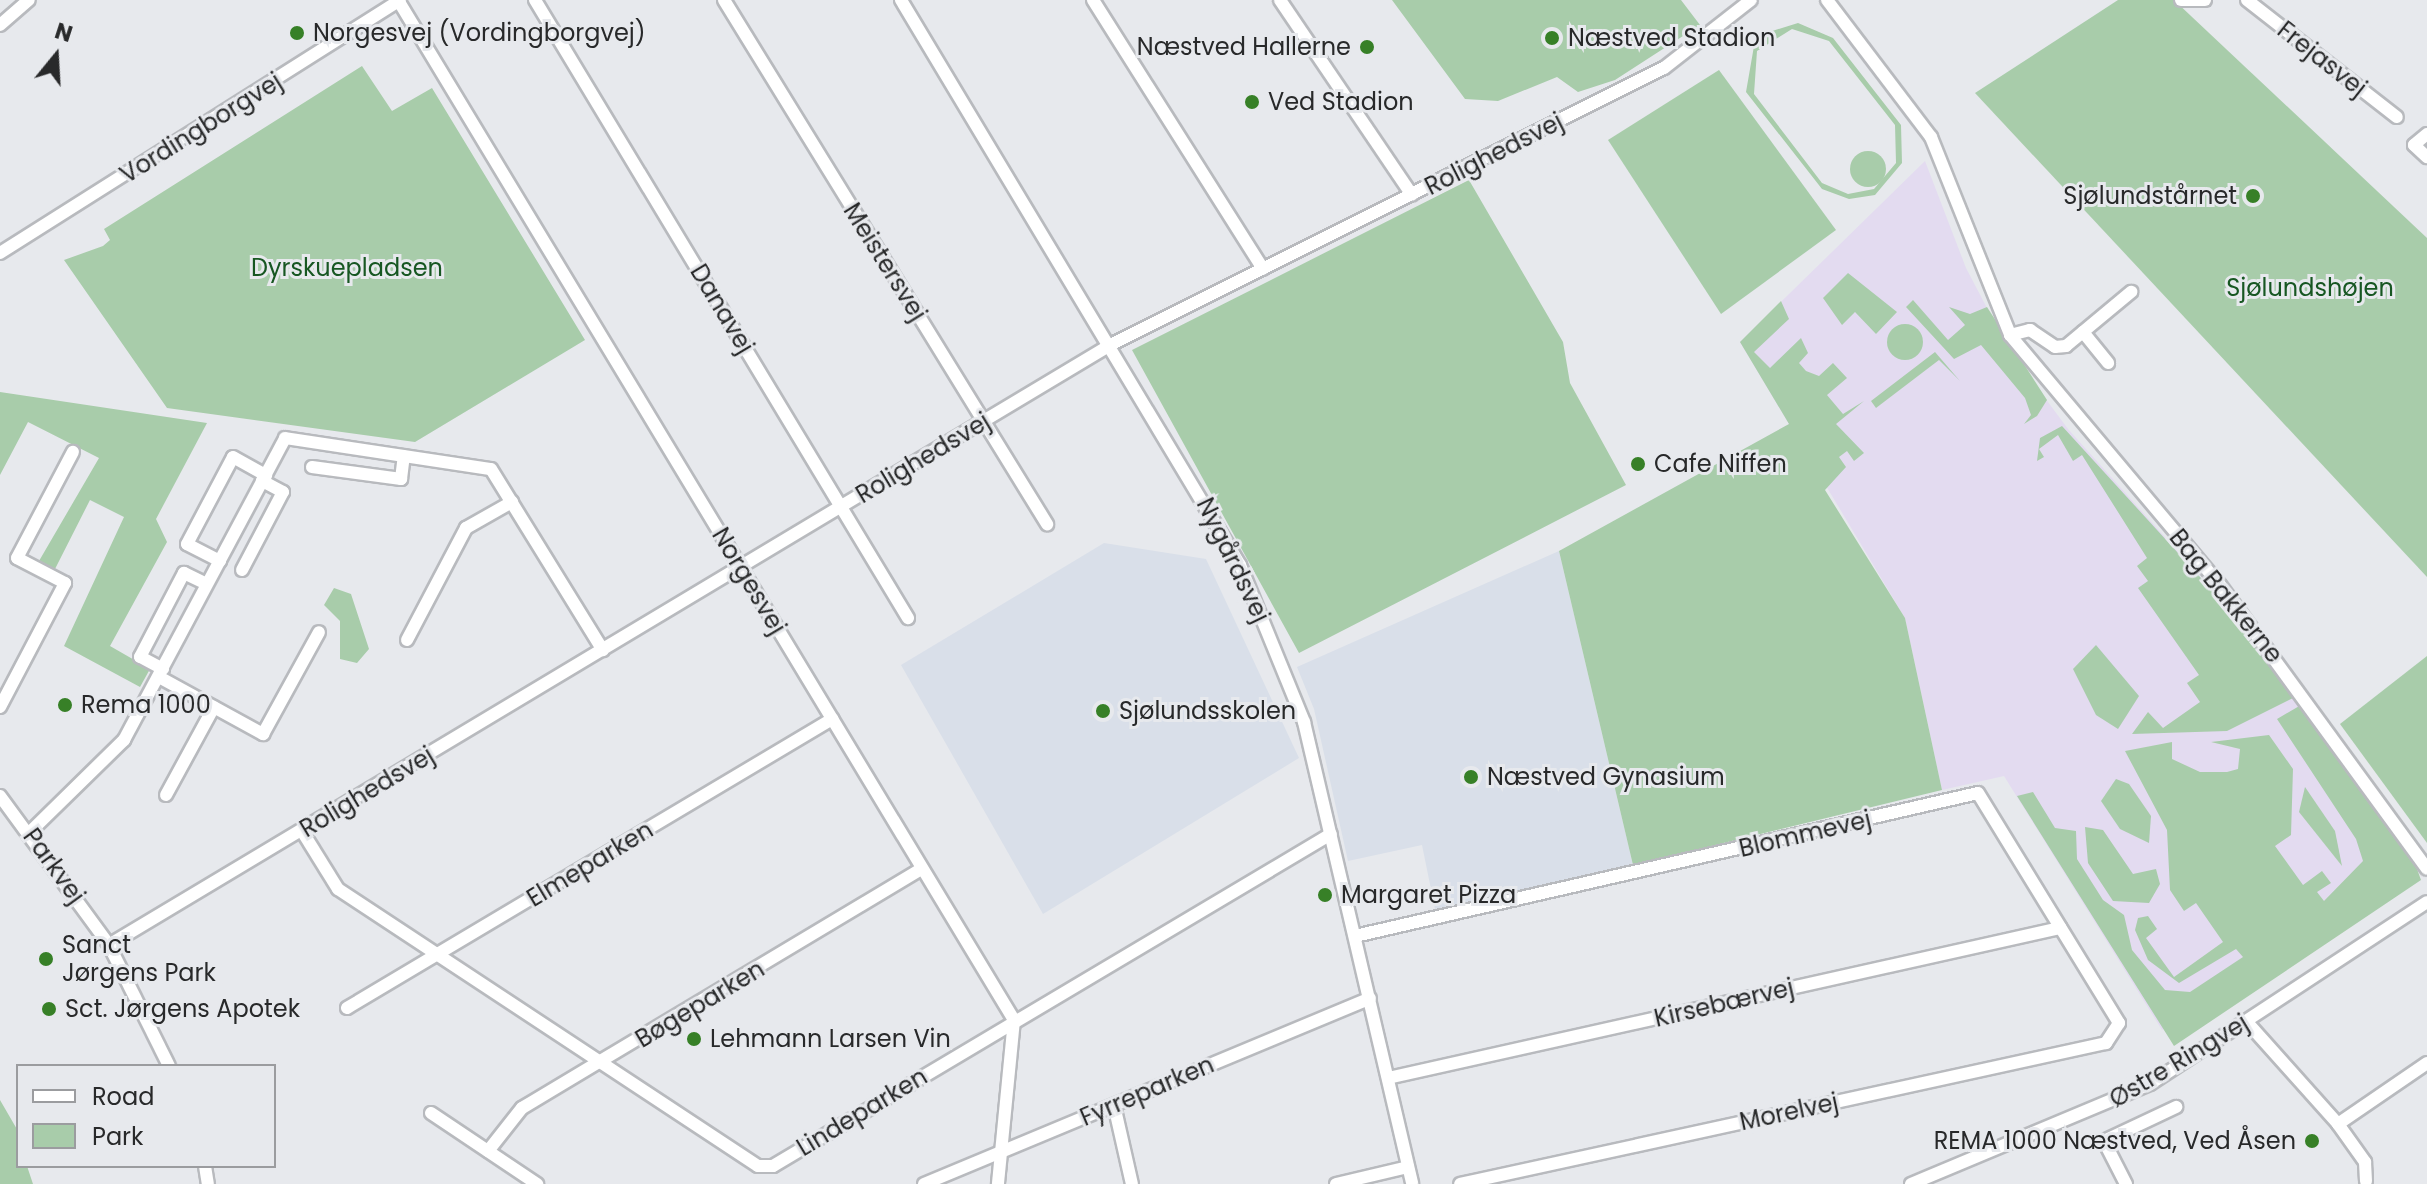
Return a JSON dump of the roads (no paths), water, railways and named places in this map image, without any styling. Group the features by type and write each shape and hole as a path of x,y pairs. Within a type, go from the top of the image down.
{"street":[{"path":"0,25 29,0"},
{"name":"Vordingborgvej","path":"0,253 399,0"},
{"name":"Norgesvej","path":"399,0 1014,1020"},
{"name":"Danavej","path":"535,0 908,618"},
{"name":"Meistersvej","path":"724,0 1047,524"},
{"name":"Nygårdsvej","path":"901,0 1112,344 1240,565 1304,722 1412,1184"},
{"path":"1093,0 1263,269"},
{"path":"1280,0 1412,195"},
{"name":"Rolighedsvej","path":"109,945 1112,344 1664,68 1751,0"},
{"name":"Bag Bakkerne","path":"1827,0 1931,137 2010,335 2230,597 2427,869"},
{"path":"2181,0 2205,0"},
{"name":"Frejasvej","path":"2247,0 2397,117"},
{"path":"2427,134 2414,145 2427,157"},
{"path":"2010,335 2030,330 2060,348 2131,292"},
{"path":"2083,332 2108,363"},
{"path":"30,832 103,767 161,673 285,438 491,469 603,650"},
{"path":"0,707 65,583 17,558 73,452"},
{"path":"312,467 401,479 404,456"},
{"path":"220,561 187,544 233,457 283,492 242,570"},
{"path":"407,640 466,528 512,502"},
{"path":"207,584 184,573 140,657 214,707 263,734 319,632"},
{"path":"166,795 214,707"},
{"name":"Elmeparken","path":"347,1008 832,719"},
{"name":"Blommevej","path":"1355,936 1978,793 2119,1023 2116,1036"},
{"name":"Parkvej","path":"0,796 30,832 109,945 168,1064"},
{"name":"Lindeparken","path":"302,831 338,889 758,1166 773,1166 1331,834"},
{"name":"Bøgeparken","path":"488,1151 522,1108 603,1063 922,869"},
{"name":"Østre Ringvej","path":"1911,1184 2064,1126 2150,1084 2427,902"},
{"name":"Kirsebærvej","path":"1388,1078 2060,928"},
{"name":"Fyrreparken","path":"924,1184 1370,998"},
{"path":"998,1184 998,1153 1014,1020"},
{"path":"2246,1021 2338,1124 2365,1162 2366,1181"},
{"name":"Morelvej","path":"1460,1184 2116,1036"},
{"path":"2338,1124 2427,1063"},
{"path":"1114,1105 1132,1184"},
{"path":"2126,1184 2104,1141 2176,1107"},
{"path":"431,1113 537,1184"},
{"path":"1336,1184 1408,1167"}],"place":[{"name":"Norgesvej (Vordingborgvej)","path":"297,33"},
{"name":"Næstved Stadion","path":"1552,38"},
{"name":"Næstved Hallerne","path":"1367,47"},
{"name":"Ved Stadion","path":"1252,102"},
{"name":"Sjølundstårnet","path":"2253,196"},
{"name":"Cafe Niffen","path":"1638,464"},
{"name":"Rema 1000","path":"65,705"},
{"name":"Sjølundsskolen","path":"1103,711"},
{"name":"Næstved Gynasium","path":"1471,777"},
{"name":"Margaret Pizza","path":"1325,895"},
{"name":"Sanct Jørgens Park","path":"46,959"},
{"name":"Sct. Jørgens Apotek","path":"49,1009"},
{"name":"Lehmann Larsen Vin","path":"694,1039"},
{"name":"REMA 1000 Næstved, Ved Åsen","path":"2312,1141"}],"park label":[{"name":"Dyrskuepladsen","path":"347,268"},
{"name":"Sjølundshøjen","path":"2310,288"}]}
